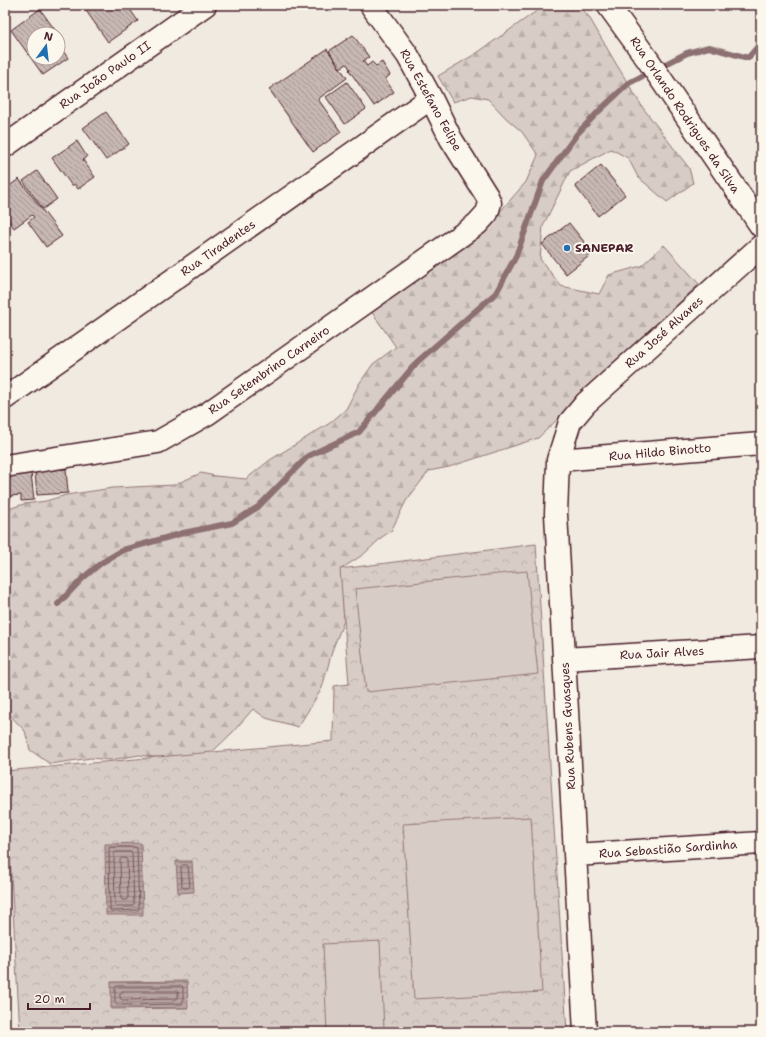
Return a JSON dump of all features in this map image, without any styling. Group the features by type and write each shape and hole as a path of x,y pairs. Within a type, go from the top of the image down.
{"street":[{"name":"Rua João Paulo II","path":"5,146 205,5"},
{"name":"Rua Estefano Felipe","path":"371,5 408,56 451,139 487,196"},
{"name":"Rua Orlando Rodrigues da Silva","path":"608,5 662,80 761,226"},
{"name":"Rua Tiradentes","path":"5,398 431,98"},
{"name":"Rua Setembrino Carneiro","path":"5,466 158,442 207,414 477,224 487,213 490,204 487,196"},
{"name":"Rua José Alvares","path":"570,422 586,403 761,246"},
{"name":"Rua Rubens Guasques","path":"570,422 558,460 556,514 586,1032"},
{"name":"Rua Hildo Binotto","path":"558,460 761,444"},
{"name":"Rua Jair Alves","path":"564,659 761,647"},
{"name":"Rua Sebastião Sardinha","path":"575,856 761,843"}],"green space":[{"path":"545,5 579,5 589,17 643,108 689,168 693,183 667,202 638,177 628,158 611,149 570,171 543,226 540,259 561,286 599,294 609,275 641,266 664,245 699,284 538,438 449,467 429,471 406,501 391,531 382,537 364,554 341,569 344,621 333,648 322,688 298,727 266,718 253,709 232,733 209,755 154,757 139,755 111,760 91,758 50,764 30,750 25,731 5,710 5,510 24,504 46,501 66,495 113,488 174,485 201,473 246,479 270,460 330,423 346,409 359,384 373,364 396,347 369,308 434,261 476,239 526,182 538,155 522,132 488,99 472,96 453,102 438,76 477,53"},
{"path":"536,544 567,1032 20,1032 5,771 333,741 334,686 349,684 340,569"},
{"path":"527,571 538,674 366,692 355,589"},
{"path":"531,817 542,992 414,999 403,824"},
{"path":"380,941 384,1030 327,1032 323,944"}],"water":[{"path":"141,843 143,915 106,915 105,844"},
{"path":"176,861 192,861 194,892 178,893"},
{"path":"187,981 188,1008 111,1009 111,982"}],"building":[{"path":"82,5 127,5 138,21 108,42"},
{"path":"127,5 139,5 131,11"},
{"path":"40,9 52,26 26,26 26,51 11,30"},
{"path":"353,35 369,57 363,61 367,66 372,62 376,66 382,62 390,75 385,79 394,92 374,106 349,70 350,69 347,64 340,68 329,51"},
{"path":"327,49 347,78 318,99 341,132 313,152 269,89"},
{"path":"37,66 56,66 43,75"},
{"path":"347,82 366,109 345,124 326,97"},
{"path":"106,112 129,144 106,160 83,128"},
{"path":"77,141 87,157 83,160 95,177 78,189 74,184 72,186 52,158"},
{"path":"601,165 625,195 598,216 575,186"},
{"path":"37,171 57,199 43,209 23,181"},
{"path":"19,179 62,236 46,247 28,222 34,217 32,215 14,228 5,216 5,189"},
{"name":"SANEPAR","path":"569,223 593,253 566,274 542,244"},
{"path":"5,225 10,231 5,235"},
{"path":"66,469 68,493 37,495 35,471"},
{"path":"31,473 34,500 21,501 21,495 10,496 10,502 5,502 5,474"}],"waterway":[{"path":"58,604 83,578 101,563 123,550 183,533 232,523 258,507 308,456 359,432 417,362 496,293 516,256 543,181 577,134 599,111 629,83 687,53 709,47 748,58 761,43"}],"place":[{"name":"SANEPAR","path":"567,248"}]}
